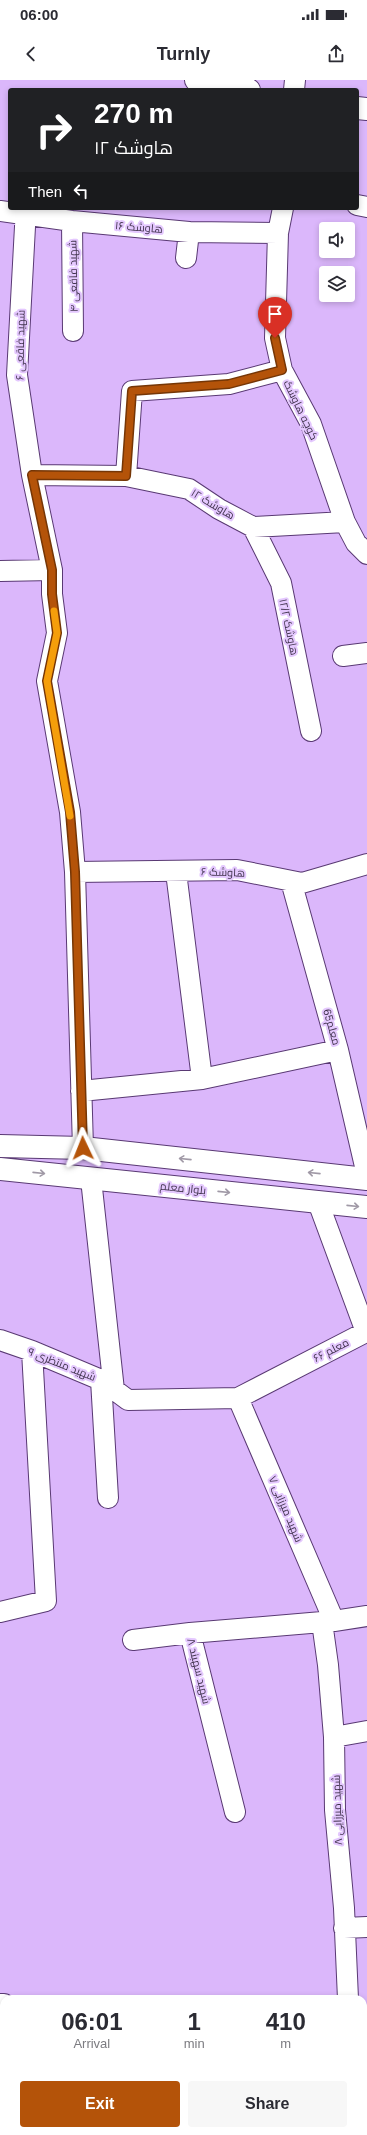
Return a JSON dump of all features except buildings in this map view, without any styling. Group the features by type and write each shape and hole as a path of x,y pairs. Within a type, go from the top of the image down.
{"main road":[{"path":"196,80 238,88"},
{"path":"0,1146 83,1148 367,1179"},
{"name":"بلوار معلم","path":"0,1169 367,1207"}],"street":[{"name":"کوچه هاوشک","path":"283,210 278,233 275,338 282,370 311,424 345,522 356,543 367,554"},
{"name":"هاوشک ۱۶","path":"0,211 26,211 72,221 127,217 189,232 278,233"},
{"name":"شهید فاقعی ۶","path":"26,211 17,375 32,475 52,570 52,594 57,633 47,681 70,812 75,872 83,1148"},
{"name":"شهید فاقعی ۴","path":"72,221 74,331"},
{"path":"186,258 189,232"},
{"path":"126,476 132,391 229,384 282,370"},
{"name":"هاوشک ۱۲","path":"32,475 126,476 189,489 219,509 253,527"},
{"path":"253,527 345,522"},
{"name":"هاوشک ۱۲/۲","path":"253,527 280,583 311,731"},
{"path":"0,571 52,570"},
{"path":"343,656 367,653"},
{"name":"هاوشک ۶","path":"75,872 176,872 237,870 302,883 367,864"},
{"path":"176,872 202,1079"},
{"name":"معلم65","path":"291,881 364,1144 367,1175"},
{"path":"81,1091 202,1079 338,1050"},
{"path":"91,1178 107,1385 108,1498"},
{"name":"معلم ۶۶","path":"238,1398 366,1332 318,1202"},
{"name":"شهید منتظری ۹","path":"0,1340 32,1351 107,1385 128,1400 238,1398"},
{"path":"0,1612 46,1601 32,1351"},
{"name":"شهید میرزایی ۷","path":"238,1398 328,1621"},
{"name":"شهید سهبند ۸","path":"235,1812 190,1633 328,1621 367,1616"},
{"name":"شهید میرزایی ۸","path":"328,1621 328,1664 334,1737 335,1810 348,1995"},
{"path":"133,1640 190,1633"},
{"path":"334,1737 367,1731"},
{"path":"344,1928 367,1927"}],"slow traffic":[{"path":"54,611 57,633 47,681 68,797 70,816"}],"route":[{"path":"83,1148 75,872 70,812 47,681 57,633 52,594 52,570 32,475 126,476 132,391 229,384 282,370 275,338"}]}
